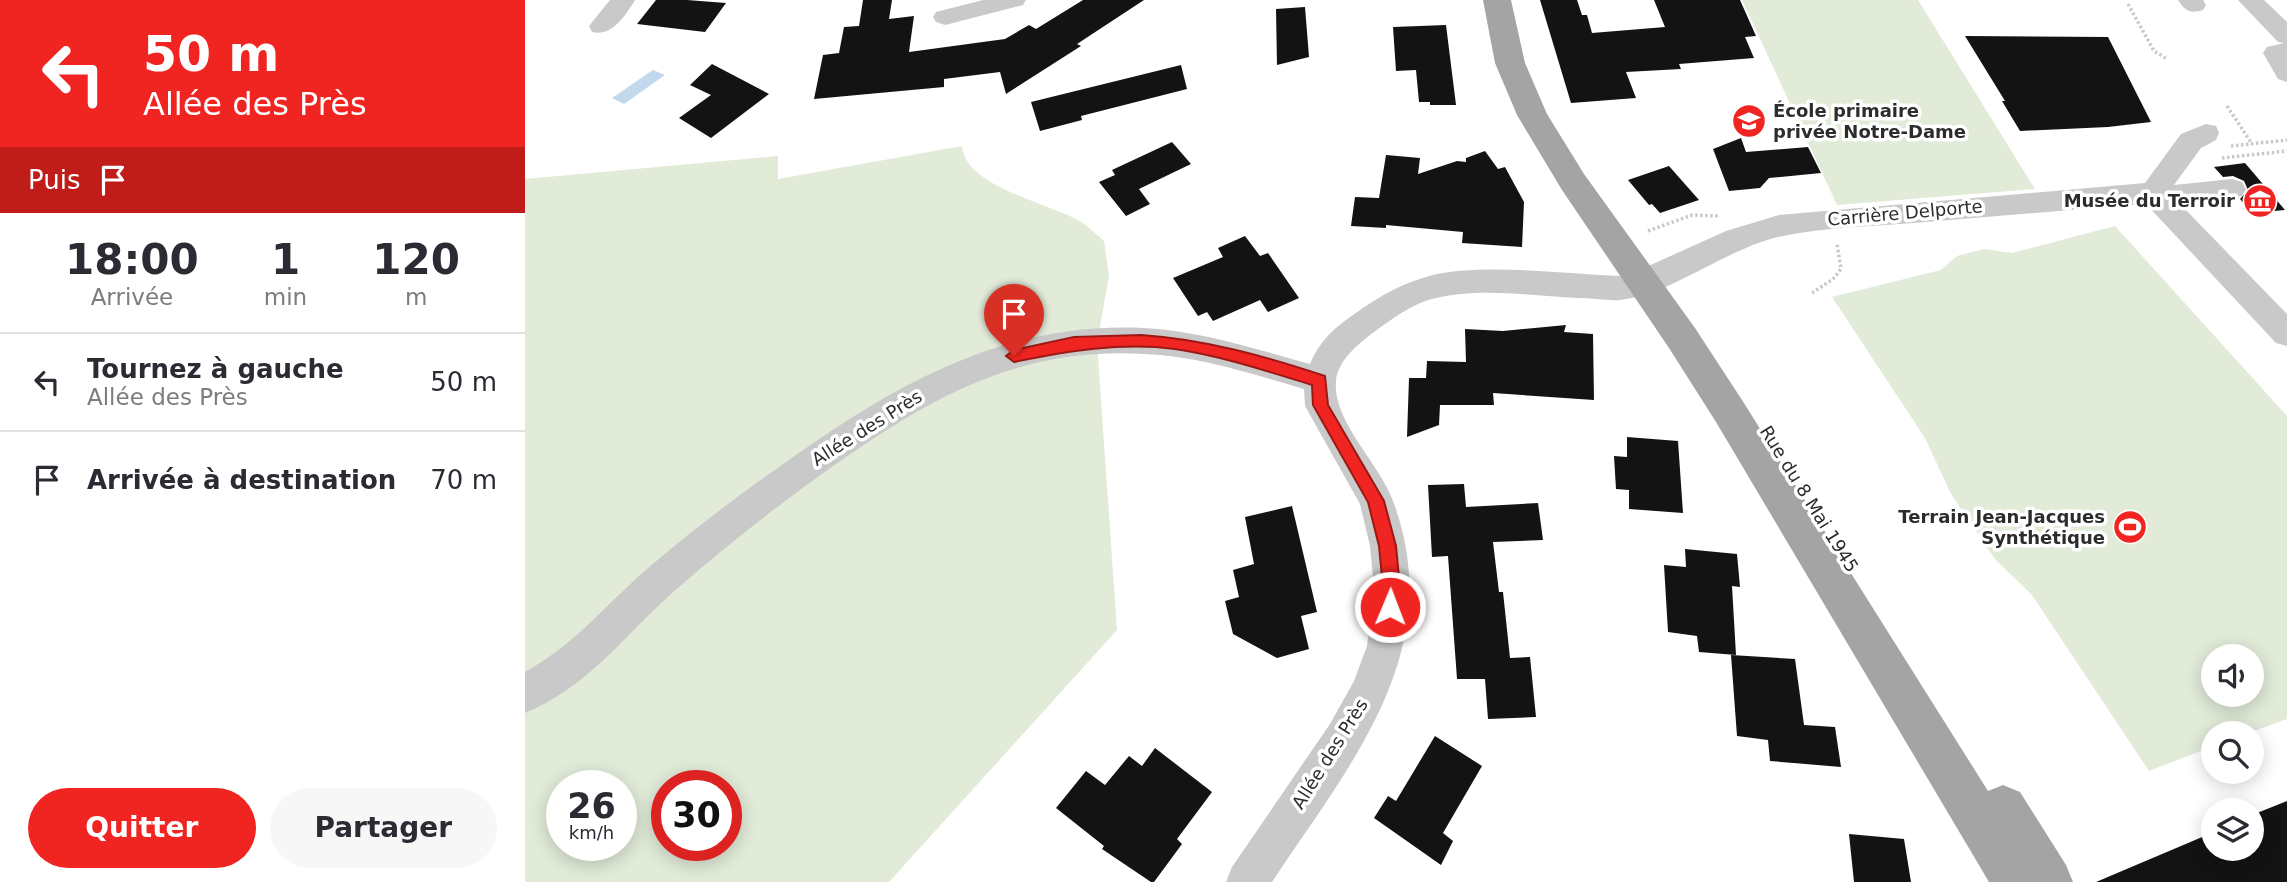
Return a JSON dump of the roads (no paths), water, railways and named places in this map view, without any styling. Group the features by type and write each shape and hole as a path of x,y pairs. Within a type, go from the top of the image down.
{"main road":[{"name":"Rue du 8 Mai 1945","path":"1497,0 1517,86 1545,135 1580,193 1655,277 1729,411 2017,882"},
{"name":"Rue du 8 Mai 1945","path":"1655,277 1686,298 2049,882"}],"street":[{"path":"601,26 623,0"},
{"path":"945,17 1014,0"},
{"path":"2252,2 2287,36"},
{"path":"2287,51 2276,52 2287,73"},
{"path":"2206,133 2192,141 2155,195 2287,334"},
{"name":"Carrière Delporte","path":"1655,277 1760,231 1835,219 2232,189"},
{"path":"1319,380 1327,360 1345,337 1385,309 1435,286 1487,282 1609,289 1655,277"},
{"name":"Allée des Près","path":"525,694 578,660 653,585 714,535 797,473 902,402 964,373 1014,356 1074,344 1141,341 1175,343 1226,353 1319,380 1321,405 1375,501 1388,546 1392,588 1386,646 1370,691 1344,738 1247,882"}],"water":[{"path":"653,70 665,75 624,104 612,98"}],"place":[{"name":"École primaire privée Notre-Dame","path":"1749,121"},
{"name":"Musée du Terroir","path":"2260,201"},
{"name":"Terrain Jean-Jacques Synthétique","path":"2130,527"}]}
